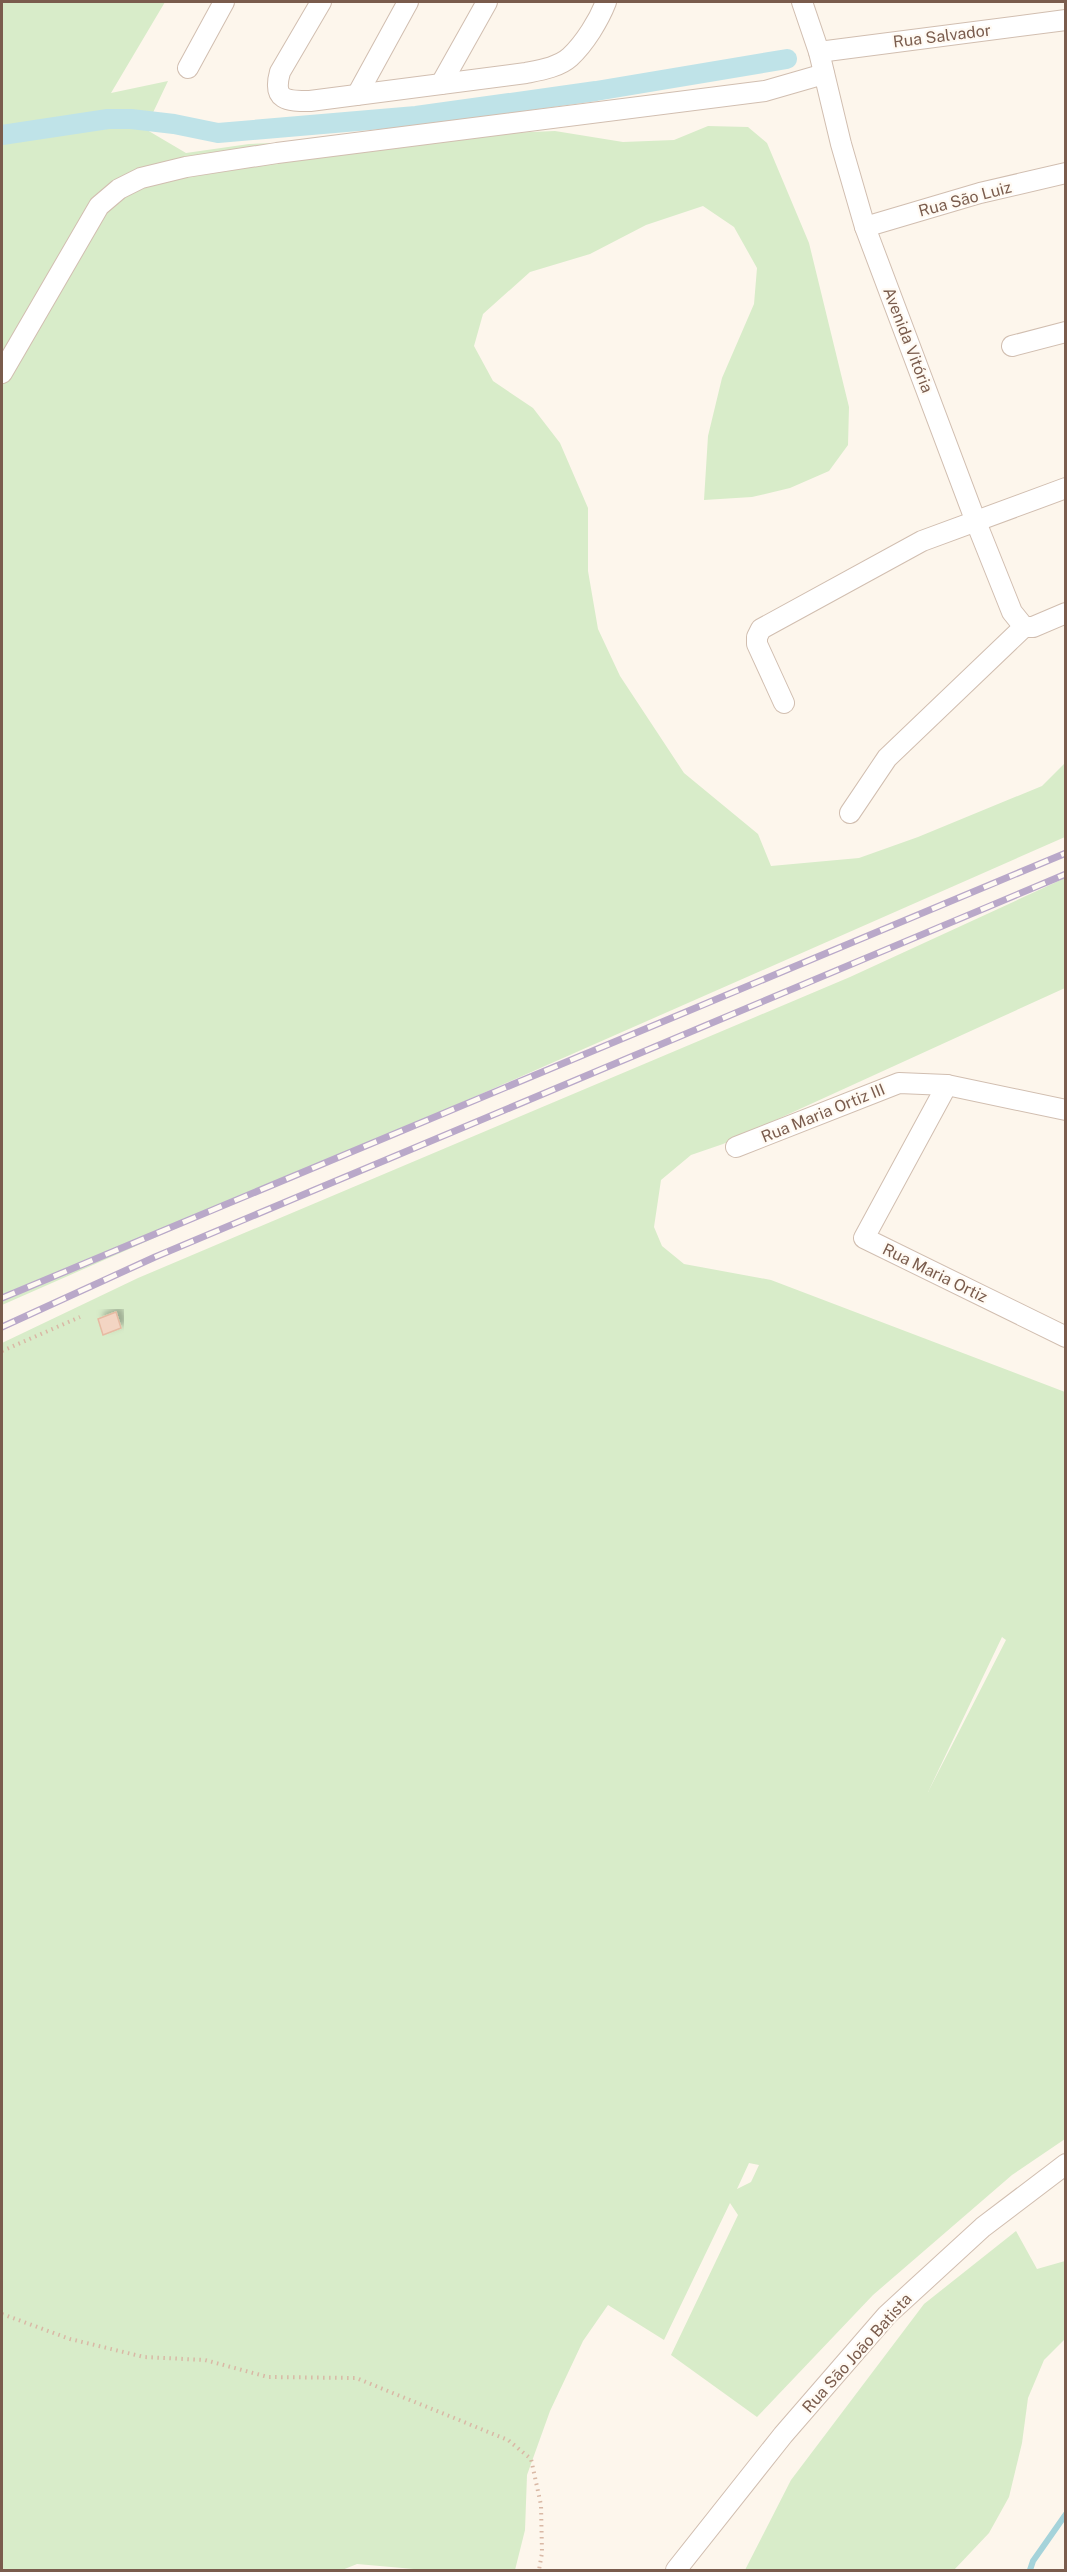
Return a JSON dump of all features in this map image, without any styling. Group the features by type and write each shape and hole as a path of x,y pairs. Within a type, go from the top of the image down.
{"street":[{"path":"188,68 224,2"},
{"path":"321,2 280,72 277,90 282,98 292,101 357,95 526,73 551,67 570,57 593,26 606,2"},
{"path":"357,95 408,2"},
{"path":"441,84 487,2"},
{"name":"Avenida Vitória","path":"802,2 819,52 865,227 976,522 1012,612 1024,627"},
{"name":"Rua Salvador","path":"819,52 1065,20"},
{"path":"2,373 99,206 119,189 141,178 186,167 277,153 765,92 824,74"},
{"name":"Rua São Luiz","path":"865,227 980,193 1065,173"},
{"path":"1012,346 1065,332"},
{"path":"784,703 757,644 757,637 761,629 922,541 1065,488"},
{"path":"850,813 886,758 1024,627 1033,627 1065,613"},
{"name":"Rua Maria Ortiz III","path":"736,1147 899,1083 947,1085 1065,1110"},
{"name":"Rua Maria Ortiz","path":"947,1085 864,1238 1065,1336"},
{"name":"Rua São João Batista","path":"676,2571 783,2435 887,2315 983,2227 1065,2164"}],"path":[{"path":"2,1351 80,1317"},
{"path":"2,2314 70,2339 144,2357 205,2360 268,2377 356,2378 508,2440 531,2459 541,2505 542,2553 539,2571"}],"green space":[{"path":"2,2 165,2 111,93 168,81 147,130 186,153 249,144 555,131 623,142 674,140 708,126 748,127 767,143 809,243 849,407 848,445 829,471 790,488 752,497 704,500 708,436 722,378 754,304 757,268 734,227 703,206 646,225 590,254 530,272 483,314 474,346 493,381 533,408 560,443 588,508 588,571 598,629 620,676 684,773 758,834 771,866 859,858 918,837 1042,786 1065,763 1065,837 2,1305"},
{"path":"1065,878 1065,988 723,1144 691,1155 661,1180 654,1227 662,1246 684,1264 771,1280 1065,1392 1065,2139 1012,2175 873,2295 757,2417 671,2355 738,2215 730,2203 664,2340 608,2305 583,2341 550,2411 527,2475 525,2530 515,2570 425,2570 357,2564 342,2570 2,2570 2,1343 138,1278 850,977","holes":["1002,1637 1006,1640 928,1792","749,2163 759,2165 751,2182 737,2189"]},
{"path":"1016,2231 1037,2269 1065,2261 1065,2339 1044,2360 1028,2398 1022,2443 1009,2497 989,2533 954,2570 745,2570 791,2480 924,2304"}],"building":[{"path":"116,1312 121,1328 103,1335 98,1319"}],"waterway":[{"path":"2,135 108,119 174,124 218,133 416,116 596,91 787,59"},
{"path":"1030,2570 1033,2561 1066,2514"}],"railway":[{"path":"2,1298 1066,853"},
{"path":"2,1327 155,1257 1066,874"}]}
